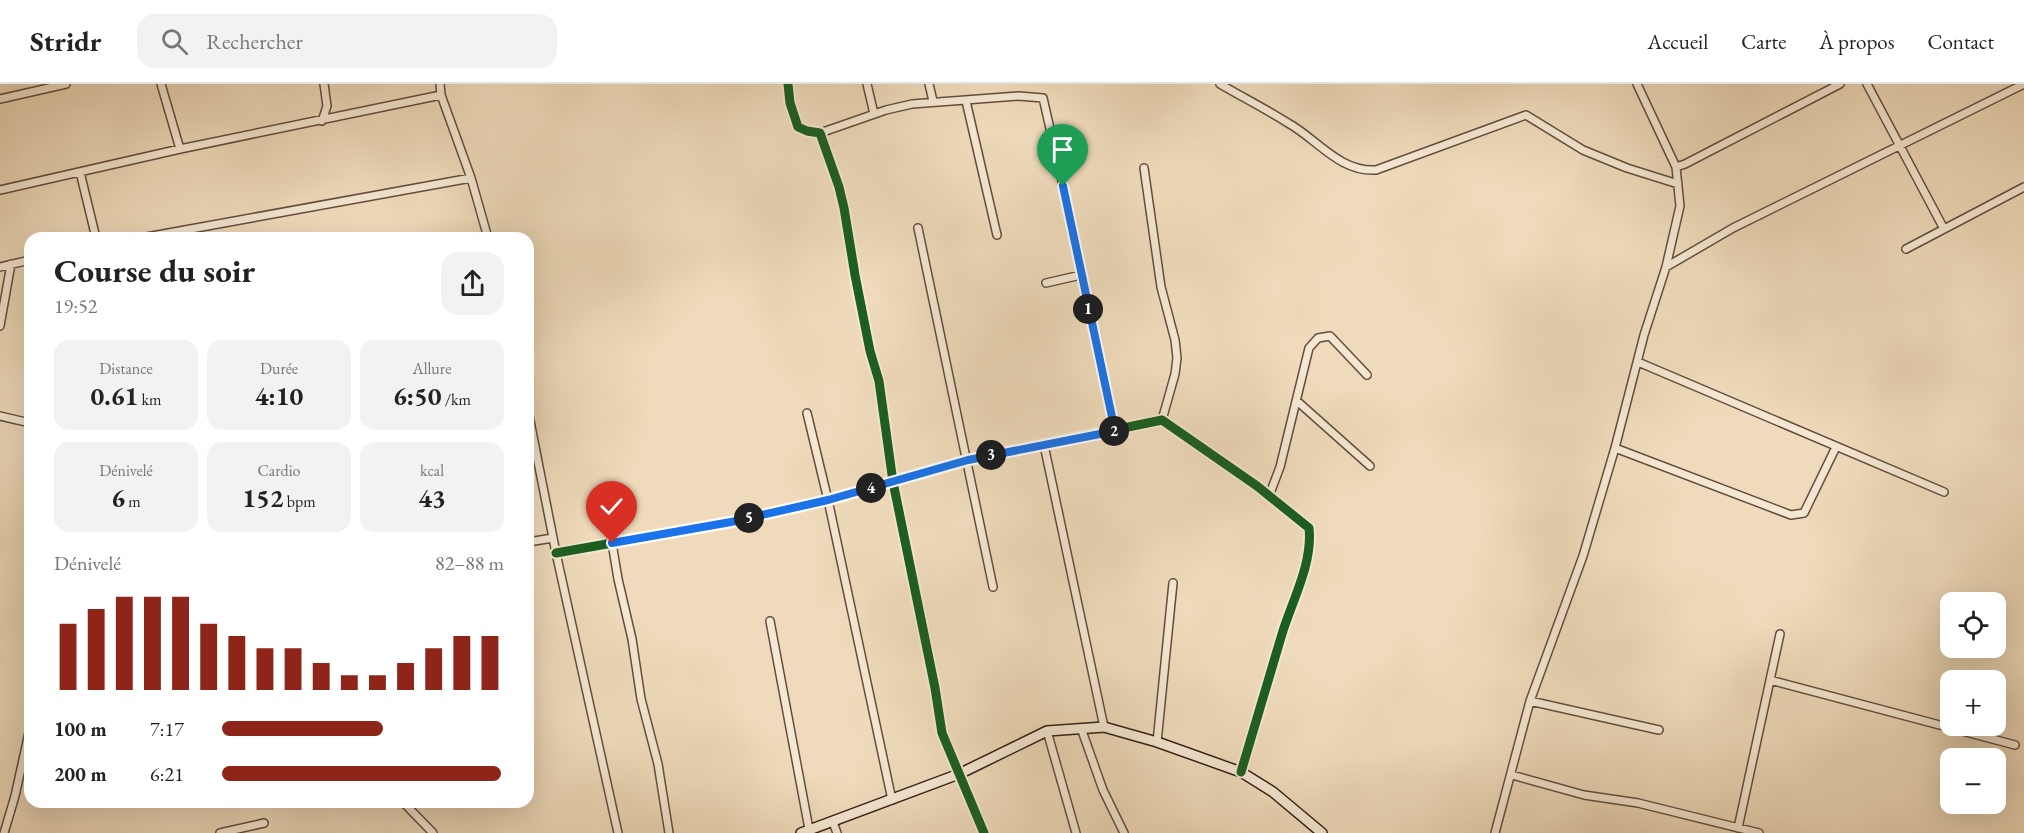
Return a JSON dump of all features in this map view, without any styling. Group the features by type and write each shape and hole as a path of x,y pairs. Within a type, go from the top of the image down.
{"main road":[{"path":"805,831 959,774 1047,731 1104,727 1157,742 1241,772 1273,792 1322,833"}],"street":[{"path":"0,99 64,84"},
{"path":"161,84 180,149"},
{"path":"322,121 327,106 324,84"},
{"path":"440,84 441,95 471,178 486,232"},
{"path":"788,84 790,104 798,127 820,133 874,114 912,104 1018,96 1043,98 1115,431"},
{"path":"867,84 874,114"},
{"path":"929,84 933,101"},
{"path":"1220,84 1290,123 1340,161 1364,171 1376,170 1526,115 1583,150 1627,168 1678,184"},
{"path":"1495,833 1530,701 1583,556 1615,448 1644,335 1666,267 1680,206 1676,167 1637,84"},
{"path":"1676,167 1840,84"},
{"path":"1867,84 1944,229"},
{"path":"1666,267 1733,228 2024,84"},
{"path":"0,190 180,149 441,95"},
{"path":"966,101 998,235"},
{"path":"820,133 844,208 870,351 879,381 893,482 942,733 984,833"},
{"path":"1144,168 1161,287 1176,340 1175,374 1162,420"},
{"path":"80,172 95,232"},
{"path":"174,232 471,178"},
{"path":"1906,249 2024,187"},
{"path":"918,228 993,587"},
{"path":"0,267 24,261"},
{"path":"0,326 11,264"},
{"path":"1046,283 1081,275"},
{"path":"1269,495 1280,467 1309,348 1318,338 1324,335 1330,336 1367,375"},
{"path":"1638,362 1944,492"},
{"path":"1297,401 1370,466"},
{"path":"807,413 828,500 892,800"},
{"path":"0,416 24,422"},
{"path":"556,553 731,522 828,500 968,460 1162,420 1269,495 1309,528 1310,546 1241,772"},
{"path":"534,441 556,553 618,833"},
{"path":"1044,444 1104,727"},
{"path":"1615,448 1791,515 1804,513 1836,447"},
{"path":"534,541 553,538"},
{"path":"612,543 632,639 640,699 658,764 669,833"},
{"path":"1157,742 1173,583"},
{"path":"770,621 805,831"},
{"path":"1738,828 1780,634"},
{"path":"1770,680 2015,745"},
{"path":"1530,701 1659,730"},
{"path":"1081,728 1100,782 1124,833"},
{"path":"1047,731 1076,833"},
{"path":"4,833 24,755"},
{"path":"1512,775 1584,795 1647,805 1759,833"},
{"path":"409,808 433,833"},
{"path":"833,822 837,833"},
{"path":"220,833 264,823"}],"cycle path":[{"path":"788,84 790,103 798,127 820,133 839,187 870,351 879,381 893,482 942,733 984,833"},
{"path":"556,553 731,522 828,500 968,460 1162,420 1257,486 1309,528 1305,568 1282,634 1241,772"}],"route":[{"path":"612,543 731,522 828,500 968,460 1115,431 1063,186"}]}
